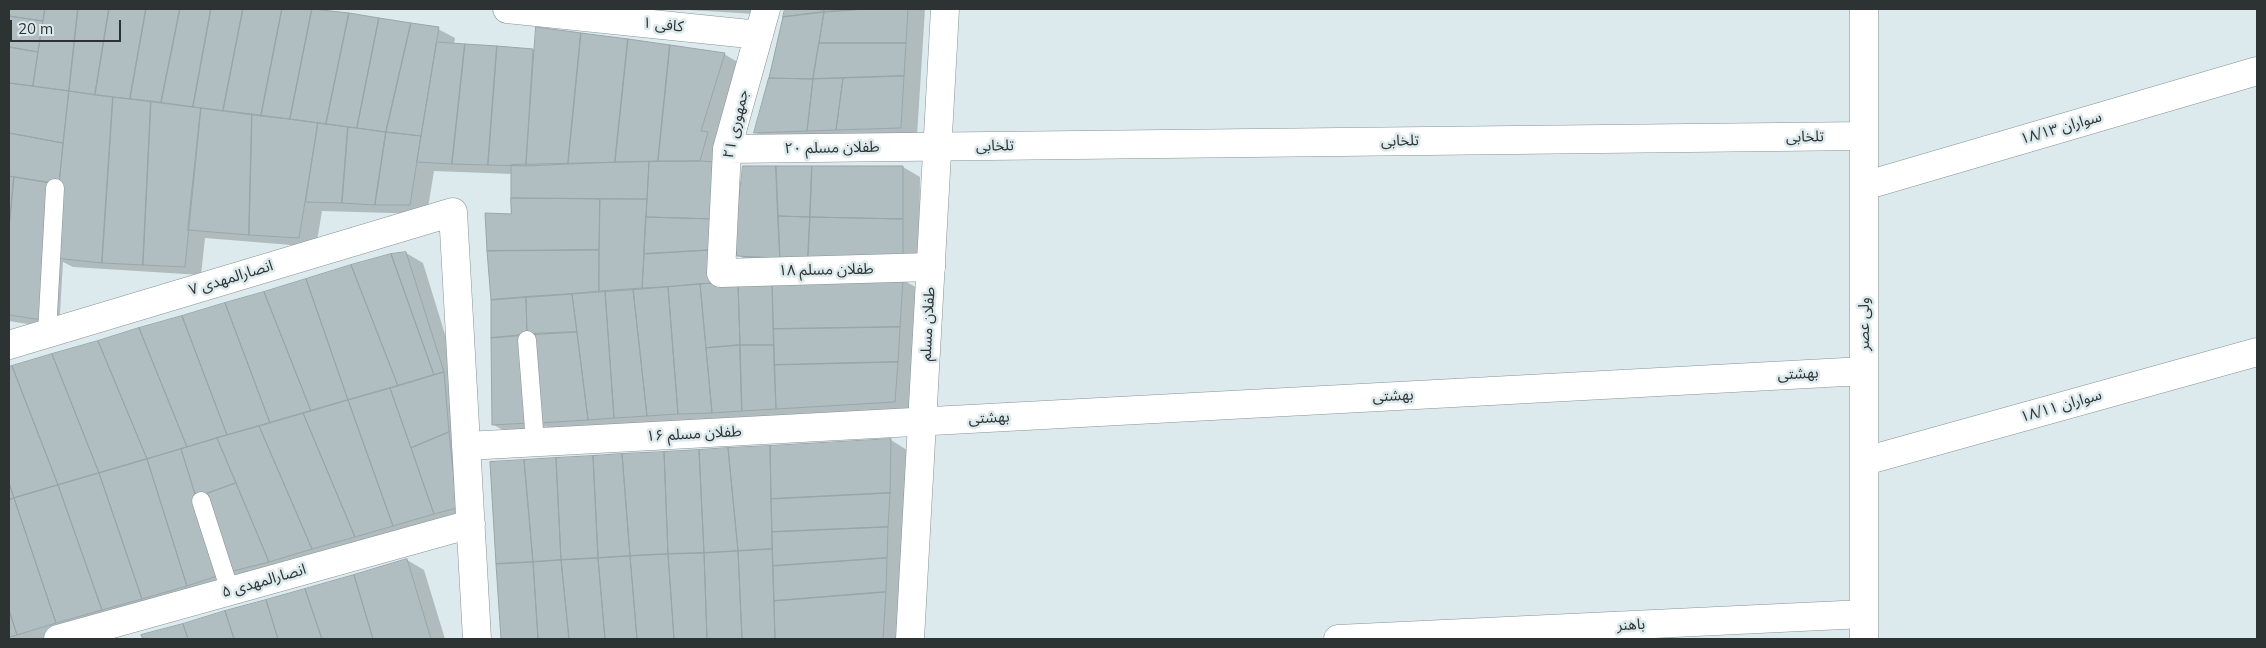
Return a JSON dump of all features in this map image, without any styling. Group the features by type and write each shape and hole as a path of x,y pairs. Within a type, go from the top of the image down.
{"street":[{"name":"کافی ۱","path":"507,9 759,35"},
{"name":"جمهوری ۲۱","path":"721,273 728,149 766,9"},
{"name":"طفلان مسلم","path":"910,639 945,9"},
{"name":"ولی عصر","path":"1864,9 1864,626"},
{"name":"سواران ۱۸/۱۳","path":"1864,186 2257,71"},
{"name":"تلخابی","path":"937,146 1864,136"},
{"name":"طفلان مسلم ۲۰","path":"728,149 937,146"},
{"name":"انصارالمهدی ۷","path":"9,344 453,212 466,446"},
{"name":"طفلان مسلم ۱۸","path":"721,273 931,268"},
{"name":"سواران ۱۸/۱۱","path":"1865,461 2257,352"},
{"name":"بهشتی","path":"922,422 1864,371"},
{"name":"طفلان مسلم ۱۶","path":"466,446 922,422"},
{"path":"466,446 477,639"},
{"name":"انصارالمهدی ۵","path":"58,639 471,524"},
{"name":"باهنر","path":"1338,639 1864,626"}],"lane":[{"path":"47,333 55,188"},
{"path":"527,340 535,442"},
{"path":"201,501 230,591"}],"building":[{"path":"9,9 45,9 43,21 9,16"},
{"path":"45,9 78,9 69,91 33,86"},
{"path":"78,9 109,9 95,95 69,91"},
{"path":"109,9 146,9 130,99 95,95"},
{"path":"146,9 180,9 161,103 130,99"},
{"path":"180,9 211,9 193,107 161,103"},
{"path":"211,9 243,9 223,111 193,107"},
{"path":"243,9 282,9 261,116 223,111"},
{"path":"282,9 312,9 290,119 261,116"},
{"path":"312,9 349,13 326,124 290,119"},
{"path":"785,9 824,9 824,12 783,17"},
{"path":"824,9 865,9 824,12"},
{"path":"865,9 908,9 906,43 819,43 824,12"},
{"path":"824,12 813,79 769,78 783,17"},
{"path":"349,13 379,18 357,128 326,124"},
{"path":"9,16 43,21 38,52 9,47"},
{"path":"379,18 411,23 386,132 357,128"},
{"path":"411,23 439,27 421,136 386,132"},
{"path":"536,27 581,33 568,164 526,166"},
{"path":"581,33 628,39 615,162 568,164"},
{"path":"628,39 670,45 658,161 615,162"},
{"path":"437,42 465,44 452,164 417,162"},
{"path":"819,43 906,43 904,76 813,79"},
{"path":"465,44 497,46 488,165 452,164"},
{"path":"670,45 725,53 701,131 708,132 700,161 658,161"},
{"path":"497,46 533,49 526,166 488,165"},
{"path":"9,47 38,52 33,86 9,83"},
{"path":"904,76 901,128 836,130 843,78"},
{"path":"769,78 813,79 807,131 754,133"},
{"path":"843,78 836,130 807,131 813,79"},
{"path":"9,83 69,91 63,143 9,133"},
{"path":"69,91 113,97 102,263 55,258 59,184"},
{"path":"113,97 151,101 143,265 102,263"},
{"path":"151,101 201,108 185,267 143,265"},
{"path":"201,108 252,114 249,235 188,230"},
{"path":"252,114 318,123 299,238 249,235"},
{"path":"318,123 348,127 342,203 306,202"},
{"path":"348,127 386,132 375,205 342,203"},
{"path":"386,132 421,136 410,205 375,205"},
{"path":"9,133 63,143 59,184 9,176"},
{"path":"649,162 716,162 714,219 646,217"},
{"path":"649,162 647,199 511,198 511,165"},
{"path":"743,166 776,166 780,258 737,256 734,241"},
{"path":"776,166 812,166 810,217 778,216"},
{"path":"812,166 903,166 903,219 810,217"},
{"path":"9,176 14,177 9,229"},
{"path":"14,177 51,183 43,320 9,315 9,229"},
{"path":"511,198 600,199 599,250 487,251 485,213 511,214"},
{"path":"600,199 647,199 642,289 599,292"},
{"path":"778,216 810,217 808,258 780,258"},
{"path":"646,217 714,219 713,250 644,254"},
{"path":"810,217 903,219 903,262 808,258"},
{"path":"599,250 599,292 491,300 487,251"},
{"path":"713,250 712,283 642,289 644,254"},
{"path":"406,252 444,372 434,375 391,254"},
{"path":"391,254 434,375 398,386 351,265"},
{"path":"351,265 398,386 348,400 306,279"},
{"path":"306,279 348,400 311,411 264,292"},
{"path":"903,279 900,327 773,329 772,282"},
{"path":"772,282 774,345 740,345 738,283"},
{"path":"738,283 740,345 706,348 700,284"},
{"path":"700,284 712,413 678,414 668,287"},
{"path":"668,287 678,414 647,416 633,289"},
{"path":"633,289 647,416 614,418 605,291"},
{"path":"605,291 614,418 588,420 572,294"},
{"path":"264,292 311,411 270,423 225,303"},
{"path":"572,294 577,332 527,335 526,297"},
{"path":"526,297 527,335 491,338 491,300"},
{"path":"225,303 270,423 227,435 182,316"},
{"path":"182,316 227,435 187,447 139,328"},
{"path":"900,327 898,362 774,365 773,329"},
{"path":"139,328 187,447 147,459 98,341"},
{"path":"577,332 588,420 538,423 530,334"},
{"path":"523,335 529,423 492,425 491,338"},
{"path":"98,341 147,459 99,473 52,354"},
{"path":"740,345 742,411 712,413 706,348"},
{"path":"740,345 774,345 776,409 742,411"},
{"path":"52,354 99,473 58,485 12,366"},
{"path":"898,362 895,402 776,409 774,365"},
{"path":"12,366 58,485 14,498 9,483 9,367"},
{"path":"444,372 449,432 411,448 390,388"},
{"path":"390,388 434,514 393,526 348,400"},
{"path":"348,400 393,526 355,537 303,413"},
{"path":"303,413 355,537 312,549 259,426"},
{"path":"259,426 312,549 269,562 217,438"},
{"path":"449,432 457,508 434,514 411,448"},
{"path":"217,438 236,483 196,497 181,449"},
{"path":"891,439 890,493 771,499 770,446"},
{"path":"770,446 772,549 738,551 728,448"},
{"path":"728,448 738,551 704,553 699,450"},
{"path":"181,449 220,575 187,586 147,459"},
{"path":"699,450 704,553 668,554 664,452"},
{"path":"664,452 668,554 630,556 622,454"},
{"path":"622,454 630,556 598,558 593,456"},
{"path":"593,456 598,558 561,560 556,458"},
{"path":"556,458 561,560 533,562 524,460"},
{"path":"147,459 187,586 142,599 99,473"},
{"path":"524,460 533,562 496,564 490,462"},
{"path":"99,473 142,599 102,610 58,485"},
{"path":"9,483 14,498 9,500"},
{"path":"236,483 269,562 229,572 204,495"},
{"path":"58,485 102,610 56,623 14,498"},
{"path":"890,493 888,527 772,532 771,499"},
{"path":"14,498 56,623 17,635 9,610 9,500"},
{"path":"888,527 887,558 773,566 772,532"},
{"path":"772,549 775,639 742,639 738,551"},
{"path":"738,551 742,639 707,639 704,553"},
{"path":"704,553 707,639 674,639 668,554"},
{"path":"668,554 674,639 637,639 630,556"},
{"path":"630,556 637,639 605,639 598,558"},
{"path":"598,558 605,639 569,639 561,560"},
{"path":"887,558 886,592 774,601 773,566"},
{"path":"407,559 431,639 373,639 354,575"},
{"path":"561,560 569,639 538,639 533,562"},
{"path":"533,562 538,639 501,639 496,564"},
{"path":"354,575 373,639 322,639 305,589"},
{"path":"305,589 322,639 278,639 266,600"},
{"path":"886,592 883,639 775,639 774,601"},
{"path":"266,600 278,639 234,639 225,611"},
{"path":"9,610 17,635 9,637"},
{"path":"225,611 234,639 188,639 183,624"},
{"path":"183,624 188,639 143,639 141,635"}]}
